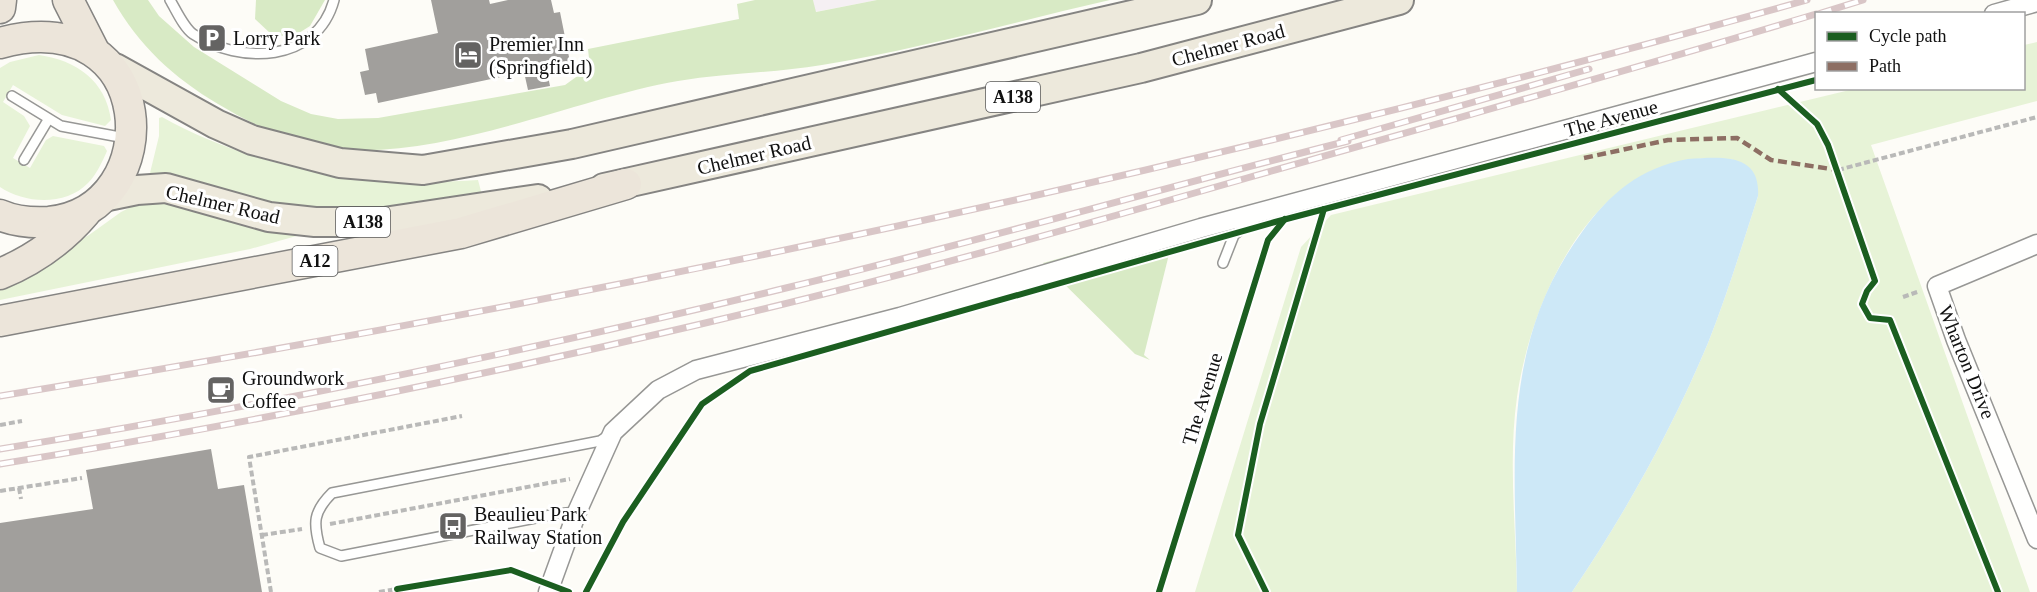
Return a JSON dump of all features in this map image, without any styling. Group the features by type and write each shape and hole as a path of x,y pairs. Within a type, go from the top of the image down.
{"highway":[{"path":"0,8 1,0"},
{"path":"0,274 45,251 69,232 94,205 124,166 130,139 128,100 68,0"},
{"path":"0,43 29,36 67,37 105,59"},
{"name":"A12","path":"0,321 461,233 626,184"},
{"path":"7,220 61,220 94,205"}],"main road":[{"path":"105,59 216,124 252,140 340,163 423,170 572,144 1197,0"},
{"name":"Chelmer Road","path":"94,205 137,190 166,188 269,217 315,222 384,222 459,213 626,184 1141,68 1399,0"}],"street":[{"path":"2001,12 2037,2"},
{"name":"The Avenue","path":"1262,213 1815,62"},
{"path":"548,592 577,512 614,432 658,390 696,370 900,317 1201,228 1262,213"},
{"name":"Wharton Drive","path":"2037,244 1937,286 1956,340 2037,539"}],"lane":[{"path":"170,0 191,33 231,52 256,55 292,49 316,33 334,0"},
{"path":"12,96 61,126 130,139"},
{"path":"24,160 48,120"},
{"name":"The Avenue","path":"1223,263 1234,235 1262,213"},
{"path":"577,512 556,514 341,556 320,548 314,527 320,506 332,493 600,441 614,432"}],"path":[{"path":"1838,170 2037,117"},
{"path":"1835,162 1841,178"},
{"path":"1896,288 1903,297 1901,306"},
{"path":"271,592 249,457 462,416"},
{"path":"0,424 22,421"},
{"path":"262,535 594,474"},
{"path":"0,491 82,478"},
{"path":"19,488 21,499"},
{"path":"379,592 408,587"}],"shaded area":[{"path":"813,0 877,0 815,12"}],"green space":[{"path":"113,0 148,0 159,16 194,47 281,101 311,114 338,119 378,118 565,85 590,67 588,49 739,19 737,4 755,0 813,0 816,12 877,0 1110,0 858,59 804,68 678,81 633,91 487,132 437,143 388,149 341,149 295,141 275,134 202,94 158,59 134,32"},
{"path":"256,0 325,0 310,26 291,38 270,33 255,19"},
{"path":"2037,42 2037,101 1871,145 2030,592 1572,592 1610,533 1679,408 1715,325 1758,196 1734,160 1688,160 1647,174 1612,198 1582,231 1558,269 1539,311 1526,355 1514,421 1513,469 1517,592 1195,592 1301,247 1331,215 1850,90 2025,90 2025,45"},
{"path":"39,55 77,67 87,75 103,94 111,120 105,126 62,115 13,85 3,102 24,116 30,126 13,158 30,168 46,140 53,136 104,146 107,151 99,168 88,183 68,196 45,200 21,197 0,187 0,68 10,62"},
{"path":"162,117 237,151 276,163 355,177 396,181 478,180 482,195 378,210 302,208 154,176 150,173 159,136 159,118"},
{"path":"165,201 300,235 250,249 0,300 0,283 89,235 121,212 137,204"},
{"path":"1176,226 1144,355 1150,360 1135,354 1043,263"}],"water":[{"path":"1688,159 1736,160 1746,164 1753,171 1757,182 1758,196 1708,343 1663,440 1610,533 1572,592 1517,592 1515,450 1518,405 1525,361 1537,317 1556,274 1582,232 1604,205 1615,194 1641,176 1671,163"}],"building":[{"name":"Premier Inn (Springfield)","path":"431,0 489,0 490,4 508,0 551,0 554,13 560,12 570,62 546,67 550,86 528,90 524,72 378,103 376,93 365,95 360,72 369,70 365,49 438,33"},
{"path":"211,449 218,489 244,485 262,592 0,592 0,523 93,509 86,470"}],"railway":[{"path":"0,396 456,316 909,224 1135,173 1360,118 1584,61 1807,0"},
{"path":"1824,12 1863,0"},
{"path":"0,464 176,434 352,400 527,364 770,308 1111,217 1815,14"},
{"path":"1341,140 1589,69"},
{"path":"0,449 297,396 692,311 860,270 1348,141"}],"marked path":[{"path":"1584,158 1668,140 1737,138 1771,160 1838,170"}],"cycle path":[{"path":"586,592 623,522 702,404 750,371 1275,222 1815,80"},
{"path":"1778,89 1817,124 1828,145 1875,281 1867,291 1862,304 1870,318 1890,320 1998,592"},
{"path":"1266,592 1238,535 1260,424 1324,209"},
{"path":"1159,592 1268,240 1285,219"},
{"path":"397,589 511,570 569,592"}],"place":[{"name":"Lorry Park","path":"212,38"},
{"name":"Premier Inn (Springfield)","path":"468,55"},
{"name":"Groundwork Coffee","path":"221,390"},
{"name":"Beaulieu Park Railway Station","path":"453,526"}]}
